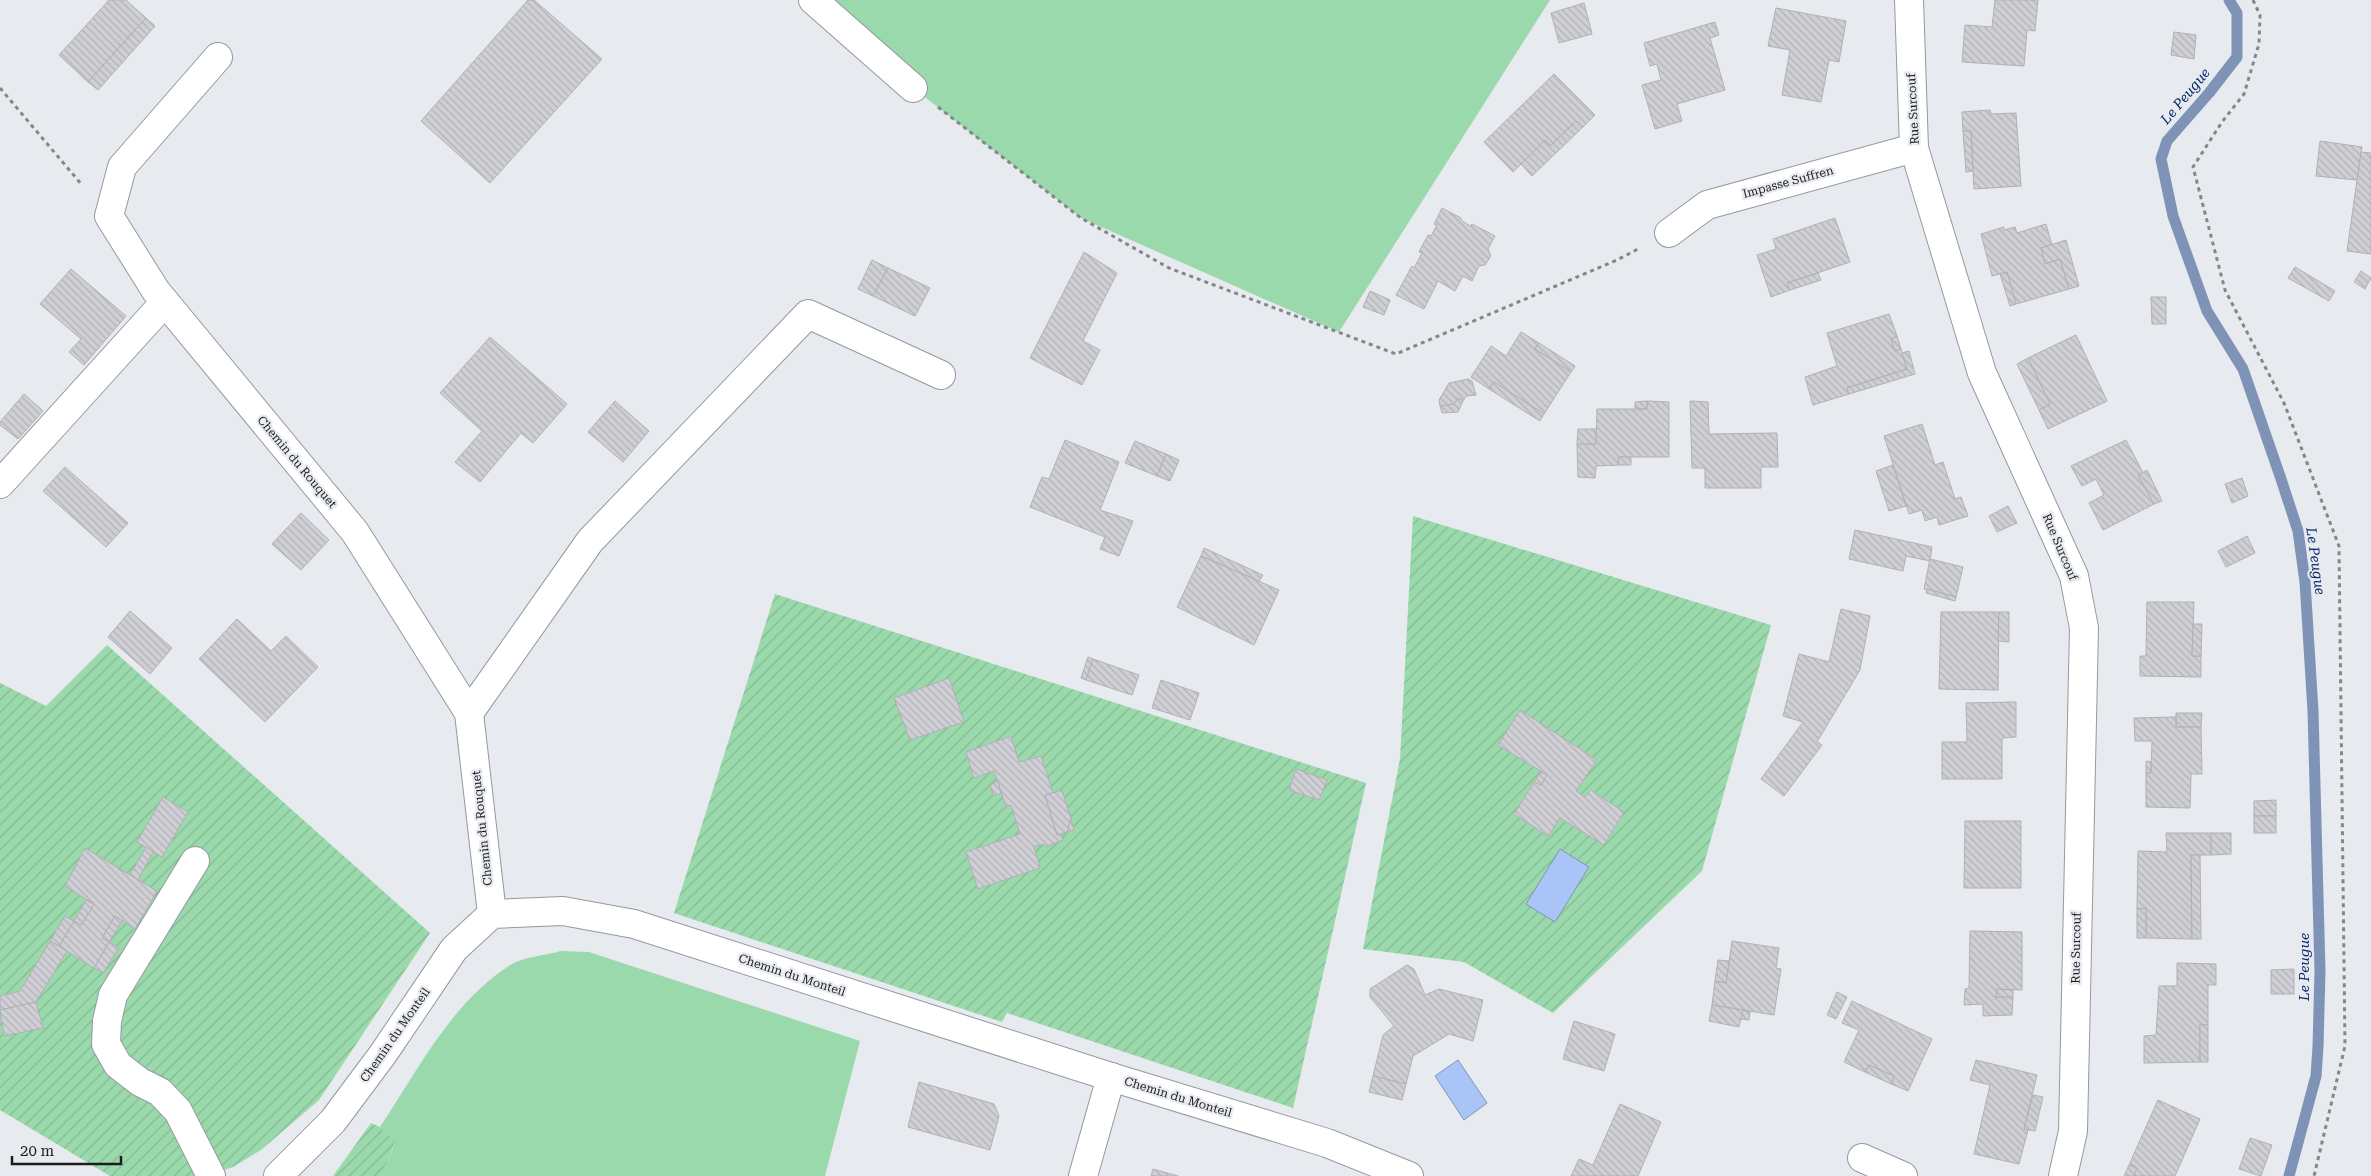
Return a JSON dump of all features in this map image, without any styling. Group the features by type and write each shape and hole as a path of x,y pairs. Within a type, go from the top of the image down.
{"street":[{"path":"814,0 913,88"},
{"name":"Rue Surcouf","path":"1909,0 1914,148 1982,373 2074,576 2084,628 2073,1132 2063,1176"},
{"path":"109,216 122,167 218,56"},
{"name":"Impasse Suffren","path":"1669,233 1707,204 1914,148"},
{"name":"Chemin du Rouquet","path":"109,216 165,302 355,532 469,713 492,914"},
{"path":"0,484 165,302"},
{"path":"469,713 590,541 808,314 941,375"},
{"path":"195,861 114,995 107,1021 106,1044 118,1065 140,1082 160,1092 178,1111 211,1176"},
{"name":"Chemin du Monteil","path":"278,1176 333,1121 383,1054 454,949 492,914 563,911 634,924 1327,1143 1409,1176"},
{"path":"1083,1176 1111,1076"},
{"path":"1862,1158 1903,1176"}],"path":[{"path":"2254,0 2260,15 2259,44 2244,94 2222,122 2193,168 2225,290 2284,403 2339,546 2345,1046 2314,1176"},
{"path":"0,88 109,216"},
{"path":"913,88 1082,218 1169,268 1396,354 1617,260 1669,233"}],"green space":[{"path":"821,0 1550,0 1339,332 1081,218 913,88"},
{"path":"1413,516 1771,625 1702,871 1553,1013 1464,962 1363,949 1400,759"},
{"path":"775,594 1366,783 1293,1108 1007,1013 1002,1022 674,913"},
{"path":"107,645 430,933 319,1100 261,1150 233,1167 207,1176 110,1176 0,1110 0,683 46,706"},
{"path":"561,951 589,952 860,1041 825,1176 382,1176 395,1143 380,1127 423,1060 454,1017 471,997 512,964"},
{"path":"371,1123 380,1127 395,1142 382,1176 333,1176"}],"water":[{"path":"1560,849 1589,867 1555,922 1526,904"},
{"path":"1458,1060 1487,1103 1464,1120 1435,1076"}],"building":[{"path":"109,0 126,0 146,18 88,82 59,55"},
{"path":"528,0 534,0 602,59 490,183 421,121"},
{"path":"1995,0 2038,0 2035,31 2027,30 2024,66 1962,62 1965,25 1992,27"},
{"path":"1584,3 1592,34 1559,43 1551,13"},
{"path":"1776,8 1846,21 1839,62 1829,60 1821,102 1782,95 1790,50 1768,46"},
{"path":"146,18 155,26 98,90 88,82"},
{"path":"1715,22 1719,35 1710,38 1725,90 1677,104 1682,121 1655,129 1642,85 1661,80 1657,64 1650,66 1644,43"},
{"path":"2174,32 2196,35 2194,59 2171,55"},
{"path":"1554,74 1595,115 1583,127 1576,121 1550,146 1545,140 1513,172 1484,142"},
{"path":"1990,110 1991,114 2016,113 2021,186 1974,189 1971,131 1963,131 1962,112"},
{"path":"1576,121 1583,127 1532,176 1521,164 1545,140 1550,146"},
{"path":"1963,131 1971,131 1973,171 1966,172"},
{"path":"2320,141 2362,147 2357,180 2316,176"},
{"path":"2361,152 2371,153 2371,254 2347,251"},
{"path":"1442,208 1461,218 1470,226 1472,224 1495,236 1488,249 1491,256 1485,265 1479,266 1472,281 1463,276 1455,291 1438,281 1424,309 1396,295 1412,266 1414,268 1422,253 1419,252 1428,235 1431,236 1437,225 1434,224"},
{"path":"1835,218 1850,262 1787,283 1790,290 1771,297 1757,255 1776,249 1773,239"},
{"path":"2046,224 2052,245 2041,248 2045,264 2060,259 2069,289 2016,304 2007,272 1992,276 1981,234 2004,227 2004,230 2015,227 2017,233"},
{"path":"2066,240 2079,286 2069,289 2060,259 2045,264 2041,248"},
{"path":"1084,252 1117,273 1083,341 1100,350 1082,385 1030,358"},
{"path":"872,260 888,268 873,296 858,289"},
{"path":"2295,267 2335,291 2329,301 2288,278"},
{"path":"888,268 930,288 915,316 873,296"},
{"path":"71,269 126,316 84,365 69,352 81,339 40,304"},
{"path":"2361,271 2371,278 2365,289 2354,282"},
{"path":"2007,272 2016,304 2010,306 2000,274"},
{"path":"1818,273 1821,280 1790,290 1787,283"},
{"path":"1370,291 1390,300 1384,315 1363,307"},
{"path":"2151,297 2166,297 2166,324 2152,324"},
{"path":"1889,314 1897,336 1891,339 1895,351 1901,349 1907,369 1847,388 1849,394 1813,405 1805,377 1837,366 1827,333"},
{"path":"1521,332 1539,343 1535,349 1571,372 1544,414 1494,382 1489,389 1471,377 1491,346 1506,356"},
{"path":"2076,335 2107,401 2048,429 2039,410 2050,404 2028,358"},
{"path":"1897,336 1901,349 1895,351 1891,339"},
{"path":"490,337 567,404 533,443 521,433 480,482 455,462 482,431 440,393"},
{"path":"1539,343 1575,366 1571,372 1535,349"},
{"path":"1909,351 1915,374 1849,394 1847,388 1907,369 1902,353"},
{"path":"2028,358 2050,404 2039,410 2017,364"},
{"path":"1468,379 1472,381 1476,395 1466,396 1463,401 1458,398 1454,404 1440,406 1439,400 1449,383"},
{"path":"1494,382 1544,414 1540,421 1489,389"},
{"path":"24,394 43,411 18,439 0,425 0,422"},
{"path":"1458,398 1463,401 1458,412 1442,413 1440,406 1454,404"},
{"path":"615,401 649,431 623,462 588,432"},
{"path":"1647,401 1669,402 1669,457 1618,457 1619,465 1596,466 1595,478 1578,477 1577,444 1596,444 1597,409 1647,409"},
{"path":"1647,401 1647,409 1635,408 1635,402"},
{"path":"1690,401 1708,402 1709,434 1777,433 1778,467 1761,467 1761,488 1705,488 1705,468 1692,468"},
{"path":"1922,424 1935,465 1943,462 1955,499 1961,497 1968,516 1939,525 1937,517 1925,521 1922,510 1909,514 1884,436"},
{"path":"1578,429 1596,429 1596,444 1577,444"},
{"path":"1065,440 1119,462 1100,510 1133,521 1119,556 1100,549 1105,537 1030,507 1042,477 1049,479"},
{"path":"2126,440 2143,473 2138,475 2154,504 2103,530 2089,503 2104,495 2096,479 2082,486 2071,466"},
{"path":"1135,441 1166,454 1157,476 1125,463"},
{"path":"1166,454 1179,460 1170,481 1157,476"},
{"path":"1618,457 1631,457 1631,465 1619,465"},
{"path":"1893,465 1906,506 1889,511 1876,471"},
{"path":"65,467 128,523 106,547 43,491"},
{"path":"2147,470 2162,501 2154,504 2138,475"},
{"path":"2242,478 2248,496 2232,503 2225,484"},
{"path":"2008,506 2017,523 1997,532 1989,516"},
{"path":"301,513 329,540 301,570 272,544"},
{"path":"1855,530 1932,547 1930,561 1906,556 1903,571 1849,559"},
{"path":"2247,536 2255,553 2226,567 2218,551"},
{"path":"1204,548 1263,575 1259,581 1201,556"},
{"path":"1201,556 1279,590 1254,645 1177,607"},
{"path":"1930,559 1963,567 1956,597 1924,589"},
{"path":"1927,589 1956,597 1955,601 1926,593"},
{"path":"2147,602 2194,602 2192,656 2201,656 2201,677 2140,676 2140,656 2146,656"},
{"path":"1841,609 1870,616 1860,670 1817,742 1822,745 1784,796 1761,779 1803,722 1783,716 1799,654 1829,662"},
{"path":"130,611 172,648 150,674 108,637"},
{"path":"1941,612 1999,612 1998,690 1939,689"},
{"path":"1999,612 2009,612 2009,642 1998,641"},
{"path":"237,619 271,651 286,636 318,667 265,722 199,659"},
{"path":"2193,624 2202,624 2201,656 2192,656"},
{"path":"1088,657 1093,659 1086,680 1081,678"},
{"path":"1093,659 1139,675 1132,695 1086,680"},
{"path":"949,678 964,722 910,740 894,698"},
{"path":"1161,680 1199,693 1190,720 1152,708"},
{"path":"2016,702 2016,737 2002,738 2002,779 1942,779 1942,742 1967,742 1966,703"},
{"path":"1520,710 1597,760 1576,791 1585,797 1591,790 1624,812 1604,845 1560,818 1548,836 1514,814 1534,782 1541,785 1547,775 1498,745"},
{"path":"2176,713 2202,713 2201,727 2176,727"},
{"path":"2176,717 2176,727 2201,727 2202,774 2191,774 2190,808 2146,807 2146,773 2151,773 2152,741 2135,741 2134,718"},
{"path":"1011,736 1019,762 1041,756 1053,793 1045,795 1057,835 1061,834 1063,840 1045,847 1043,844 1034,847 1040,868 978,889 966,852 1020,834 1011,805 1006,807 994,771 974,778 966,752"},
{"path":"2146,761 2151,762 2151,773 2146,773"},
{"path":"1296,769 1327,780 1319,800 1289,790"},
{"path":"1541,772 1547,775 1541,785 1534,782"},
{"path":"998,781 1001,793 994,796 990,785"},
{"path":"1062,790 1071,819 1067,832 1057,835 1045,795"},
{"path":"163,797 188,812 162,857 137,842"},
{"path":"2276,800 2276,816 2254,816 2254,801"},
{"path":"2254,816 2276,816 2276,833 2254,833"},
{"path":"1071,819 1074,830 1067,832 1069,825"},
{"path":"1965,821 2021,821 2021,888 1964,888"},
{"path":"2166,833 2211,833 2211,855 2191,855 2192,939 2146,938 2146,908 2137,909 2138,851 2167,852"},
{"path":"2211,833 2231,833 2231,854 2211,855"},
{"path":"146,847 153,852 138,880 130,875"},
{"path":"85,848 157,891 135,929 115,916 102,938 109,942 94,968 59,946 74,921 81,925 94,904 65,886"},
{"path":"2191,855 2200,855 2201,939 2192,939"},
{"path":"86,900 94,904 81,925 74,921"},
{"path":"2146,908 2146,938 2137,938 2137,909"},
{"path":"65,916 74,921 59,946 50,941"},
{"path":"115,916 122,921 109,942 102,938"},
{"path":"1970,931 2022,932 2022,990 1997,989 1996,997 2013,997 2012,1015 1983,1016 1983,1004 1964,1005 1965,989 1969,988"},
{"path":"50,941 67,951 36,1002 0,1010 0,996 20,991"},
{"path":"1732,941 1779,948 1776,968 1781,969 1774,1015 1712,1005 1715,981 1726,983"},
{"path":"109,942 119,948 103,973 94,968"},
{"path":"1718,960 1729,961 1726,983 1715,981"},
{"path":"2177,963 2216,964 2216,985 2208,985 2208,1025 2200,1024 2200,1062 2144,1063 2144,1036 2156,1035 2159,986 2177,986"},
{"path":"1407,965 1414,969 1425,995 1439,989 1483,1000 1473,1041 1449,1034 1413,1056 1406,1084 1373,1076 1383,1035 1394,1026 1370,997 1370,989"},
{"path":"2294,969 2294,994 2271,994 2271,970"},
{"path":"1997,989 2013,990 2013,997 1996,997"},
{"path":"1837,992 1847,997 1836,1019 1827,1015"},
{"path":"1852,1001 1932,1039 1908,1091 1891,1084 1894,1076 1869,1065 1865,1072 1844,1062 1859,1030 1842,1023"},
{"path":"36,1002 43,1028 4,1036 0,1010"},
{"path":"1712,1005 1743,1010 1739,1027 1709,1021"},
{"path":"1743,1010 1750,1012 1749,1020 1741,1019"},
{"path":"1574,1021 1615,1034 1604,1071 1563,1059"},
{"path":"2200,1024 2208,1025 2208,1062 2200,1062"},
{"path":"1976,1060 2037,1075 2024,1129 2028,1130 2019,1164 1974,1154 1990,1085 1970,1080"},
{"path":"1869,1065 1894,1076 1891,1084 1865,1072"},
{"path":"1373,1076 1406,1084 1402,1100 1369,1092"},
{"path":"919,1082 994,1104 999,1116 990,1150 908,1127"},
{"path":"2033,1095 2043,1097 2035,1131 2024,1129"},
{"path":"2158,1100 2200,1119 2175,1176 2134,1176 2137,1168 2129,1165"},
{"path":"1620,1104 1661,1122 1638,1176 1571,1176 1579,1159 1593,1165"},
{"path":"2250,1138 2272,1145 2261,1176 2239,1169"},
{"path":"2129,1165 2137,1168 2134,1176 2124,1176"},
{"path":"1153,1169 1178,1176 1151,1176"}],"waterway":[{"name":"Le Peugue","path":"2229,0 2237,13 2237,57 2209,93 2167,141 2161,159 2173,216 2207,311 2243,369 2281,479 2298,531 2305,582 2313,711 2320,971 2318,1047 2316,1076 2289,1176"}]}
